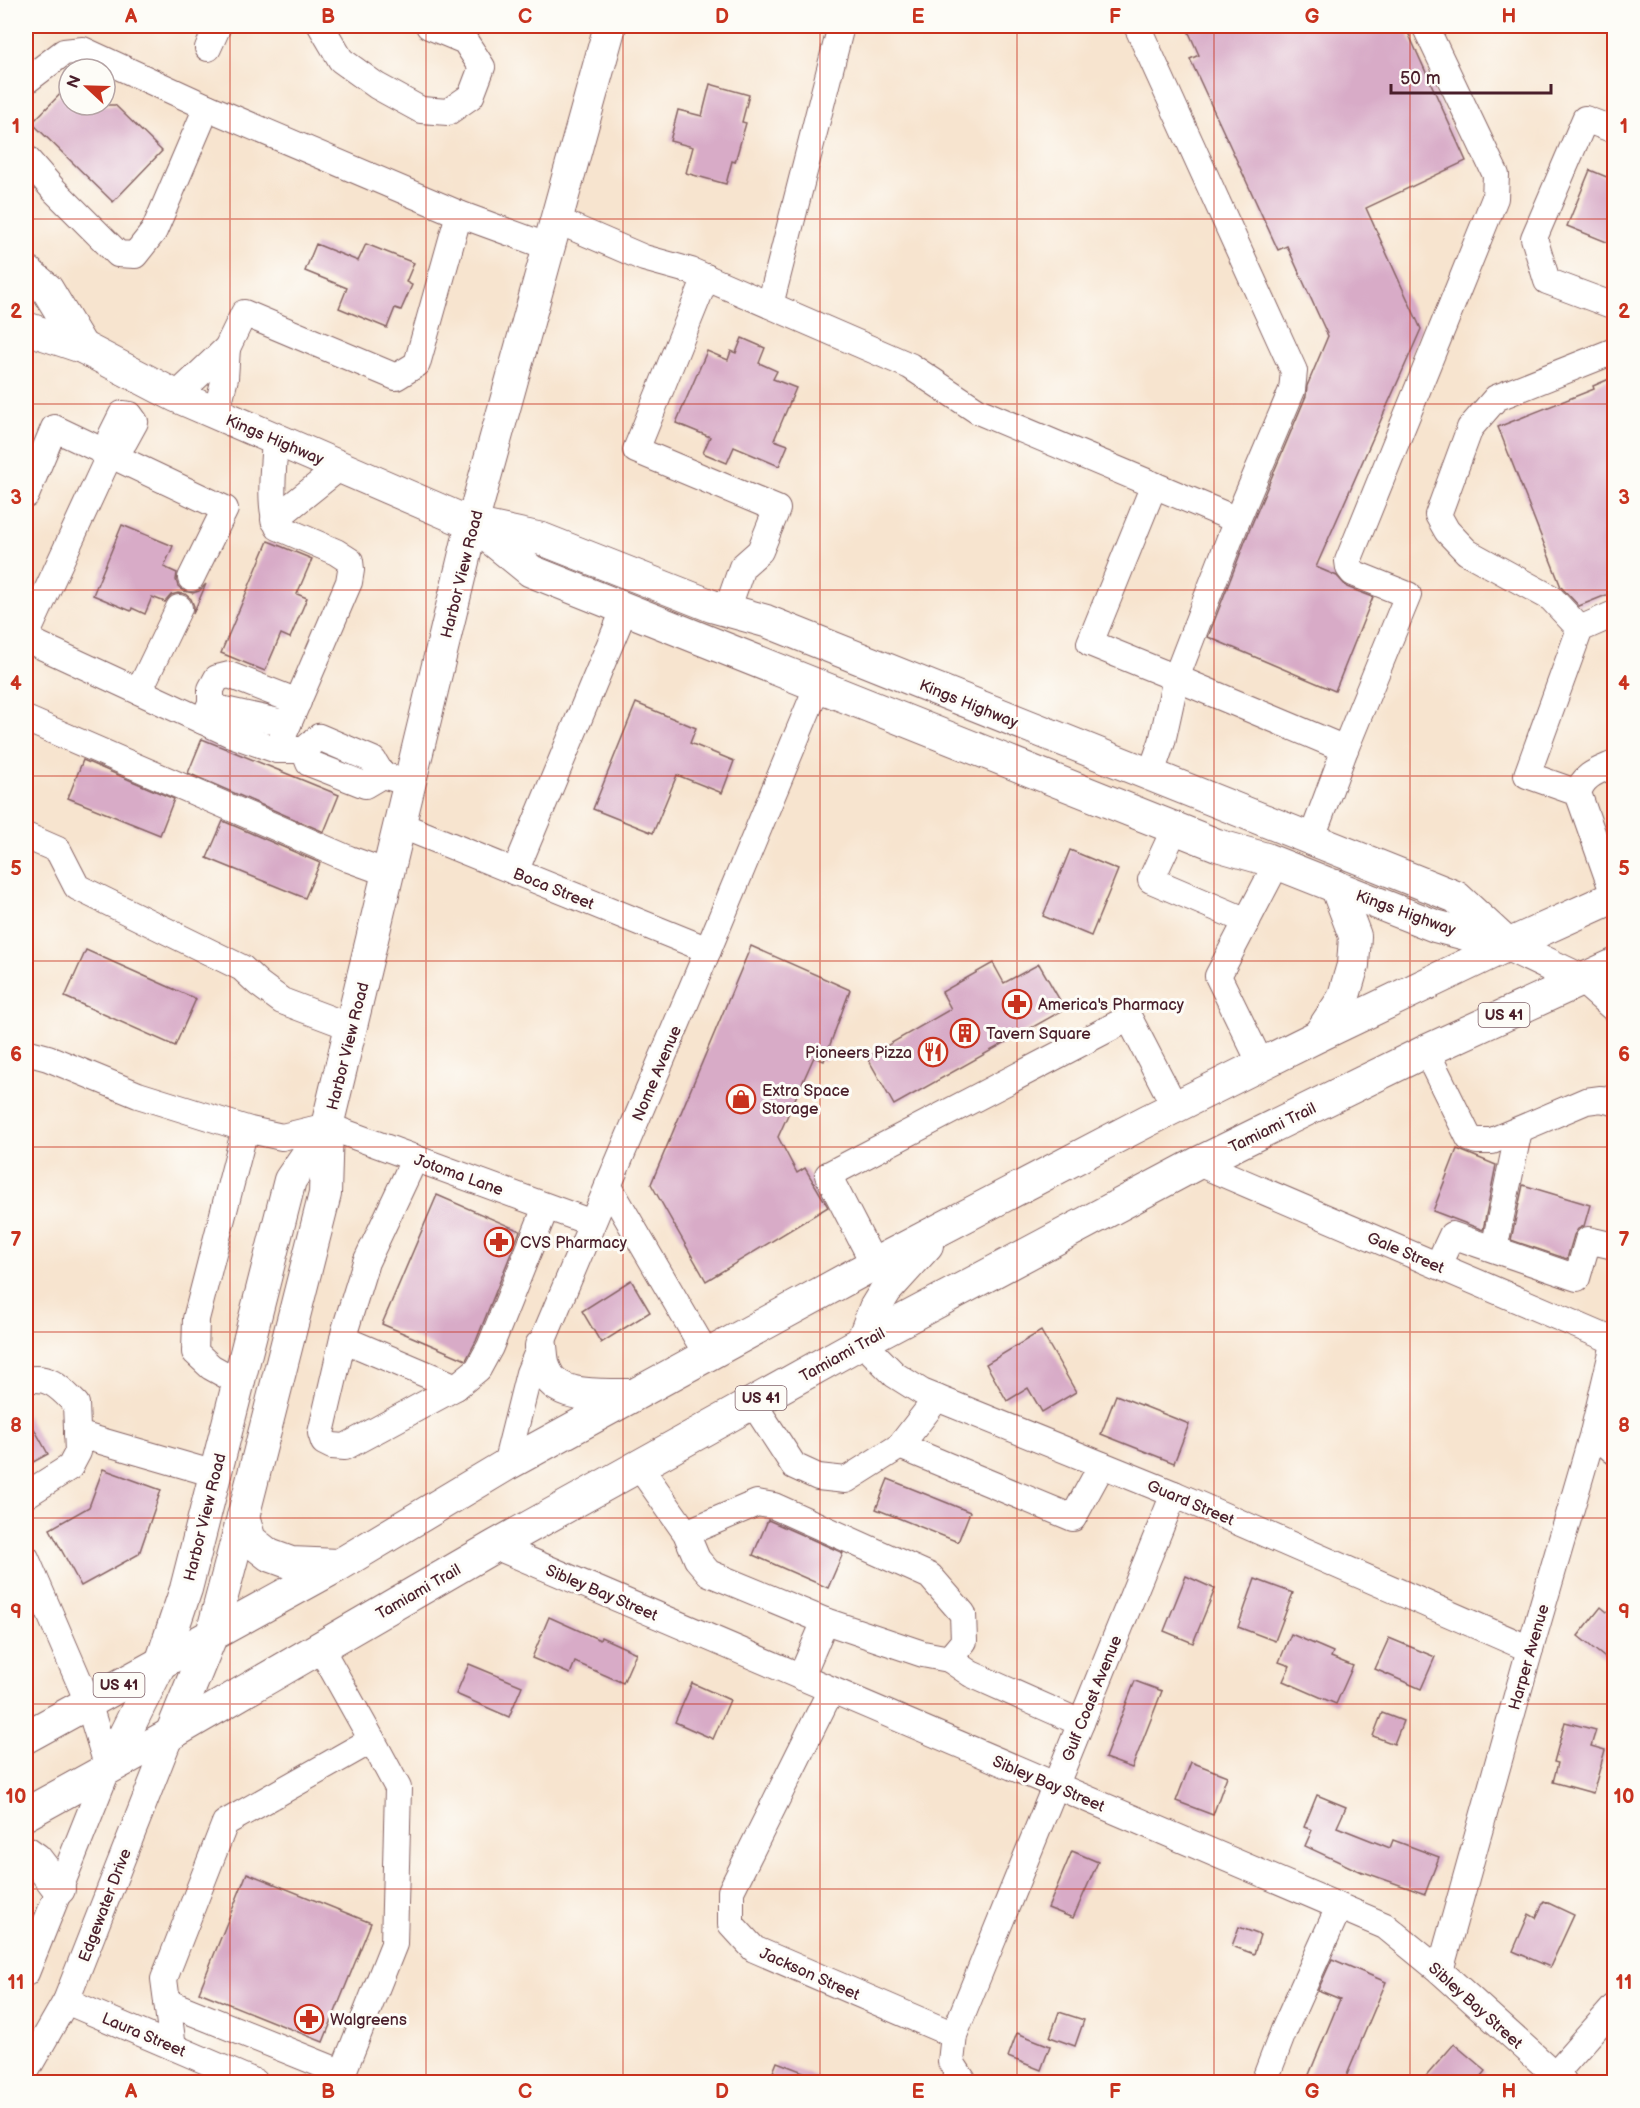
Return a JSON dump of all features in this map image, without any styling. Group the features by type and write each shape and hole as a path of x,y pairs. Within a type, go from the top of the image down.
{"main road":[{"name":"Harbor View Road","path":"171,1734 212,1634 326,1194 327,1126 400,825 396,779 472,524 610,26"},
{"name":"Kings Highway","path":"26,271 47,290 82,347"},
{"name":"Kings Highway","path":"26,328 82,347 176,396 472,524 542,539 712,606 766,621 1456,897 1508,945"},
{"name":"Kings Highway","path":"472,524 531,571 1217,845 1277,863 1435,926 1508,945"},
{"path":"1136,813 1150,776"},
{"path":"1318,1036 1343,999 1353,965 1355,936 1336,886"},
{"name":"US 41","path":"26,1737 339,1564 506,1465 874,1264 1261,1064 1614,896"},
{"path":"1508,945 1581,980"},
{"name":"Tamiami Trail","path":"26,1814 171,1734 495,1546 862,1342 1198,1163 1426,1051 1614,965"},
{"name":"Harbor View Road","path":"108,1768 162,1660 186,1589 290,1180 327,1126"},
{"path":"862,1342 874,1308 886,1290 939,1230"},
{"path":"541,1346 545,1370 556,1386 571,1392 633,1395"},
{"path":"243,1517 250,1540 269,1555 291,1563 339,1564"},
{"path":"26,1852 36,1859 59,1889"}],"street":[{"path":"321,26 341,60 377,86 421,110 448,112 471,96 482,67 465,41 429,26"},
{"path":"770,305 841,26"},
{"path":"1137,26 1294,371 1292,390 1237,520 1176,678 1162,742 1150,776"},
{"path":"1311,840 1408,595 1353,573 1348,568 1348,561 1483,229 1495,198 1497,186 1496,175 1425,26"},
{"path":"26,81 64,52 83,50 207,107 459,214 553,233 706,277 910,366 978,411 1237,520"},
{"path":"26,158 54,190 118,254 135,255 154,231 207,107"},
{"path":"1614,130 1585,119 1534,238 1547,280 1614,306"},
{"path":"176,396 227,348 244,313 396,377 417,364 459,214"},
{"path":"706,277 636,450 777,509 760,551 742,567 727,610"},
{"path":"216,414 225,378 227,348"},
{"path":"1580,629 1551,598 1467,552 1447,531 1438,515 1470,429 1496,398 1614,351"},
{"path":"146,382 130,415 135,422 123,442 112,449 26,637 139,691 207,712 231,734 277,750 304,750 309,763 365,785 396,779"},
{"path":"26,495 54,428 112,449 225,509 191,578"},
{"path":"275,439 272,483 274,520 278,527 336,552 350,561 351,570 349,582 277,750"},
{"path":"274,520 340,467"},
{"path":"1154,485 1090,643 1346,749"},
{"path":"139,691 179,608"},
{"path":"515,872 625,608"},
{"path":"1578,793 1527,775 1580,629 1614,614"},
{"name":"Nome Avenue","path":"506,1465 529,1373 818,685"},
{"path":"207,712 220,709 293,713"},
{"path":"26,719 349,859 388,873"},
{"path":"1614,764 1590,774 1581,782 1578,793 1614,896"},
{"name":"Boca Street","path":"400,825 708,950"},
{"path":"1175,828 1151,880 1247,921"},
{"path":"26,836 58,850 77,886 242,968 282,1001 351,1027"},
{"path":"1261,1064 1218,976 1277,863"},
{"path":"1581,980 1614,1009"},
{"path":"874,1264 828,1175 859,1158 1129,1018 1175,1107"},
{"path":"1426,1051 1469,1138 1477,1141 1492,1141 1586,1101 1601,1099 1614,1102"},
{"path":"26,1052 48,1058 138,1095 245,1129 282,1137 327,1126"},
{"name":"Jotoma Lane","path":"327,1126 592,1223"},
{"path":"238,1382 211,1367 195,1352 196,1319 245,1129"},
{"path":"1494,1249 1519,1130"},
{"path":"415,1158 366,1262 342,1339 321,1432 324,1442 332,1446 345,1447 456,1387 478,1369 546,1207"},
{"name":"Gale Street","path":"1198,1163 1614,1342"},
{"path":"608,1185 707,1355"},
{"path":"1438,1265 1452,1235 1577,1278 1588,1240 1614,1246"},
{"path":"342,1339 456,1387"},
{"name":"Guard Street","path":"862,1342 895,1375 922,1392 1174,1494 1530,1648"},
{"name":"Harper Avenue","path":"1440,1971 1593,1433 1614,1342"},
{"path":"26,1380 35,1378 56,1383 76,1404 78,1452 70,1467 26,1495"},
{"path":"753,1403 794,1467 818,1477 846,1480 900,1446 937,1398"},
{"path":"1593,1433 1614,1451"},
{"path":"77,1434 215,1474"},
{"path":"900,1446 1073,1518 1102,1465"},
{"path":"639,1466 686,1533 697,1559 710,1573 825,1621 923,1654 949,1659 971,1674 1081,1723"},
{"name":"Gulf Coast Avenue","path":"954,2035 1174,1494"},
{"path":"686,1533 757,1503 774,1506 930,1576 963,1614 964,1641 949,1659"},
{"name":"Sibley Bay Street","path":"495,1546 1385,1926 1440,1971 1555,2080"},
{"path":"26,1558 88,1702 108,1768 26,1973"},
{"path":"801,1677 825,1621"},
{"path":"167,2002 344,2071 394,1944 398,1788 320,1647"},
{"name":"Jackson Street","path":"831,1690 731,1891 731,1924 753,1949 954,2035"},
{"name":"Edgewater Drive","path":"26,2070 66,2001 171,1734"},
{"path":"173,2047 164,1979 225,1823 372,1740"},
{"path":"1264,2082 1284,2030 1339,1907"},
{"name":"Laura Street","path":"66,2001 255,2082"},
{"path":"1555,2080 1614,2007"},
{"path":"954,2035 951,2062 964,2082"}],"building":[{"path":"1186,26 1405,26 1466,161 1366,208 1421,329 1316,567 1337,576 1347,587 1373,597 1335,691 1208,637 1328,336 1287,246 1278,250 1190,59 1199,55"},
{"path":"710,84 749,95 742,122 746,123 726,184 686,173 693,147 670,141 678,110 702,116"},
{"path":"57,97 57,117 117,117 117,107 162,151 113,202 32,123"},
{"path":"1590,170 1614,180 1614,245 1567,226"},
{"path":"316,244 358,261 366,244 414,263 406,282 412,285 401,310 395,308 387,328 339,308 347,288 305,271"},
{"path":"742,338 765,348 759,363 777,371 773,379 796,388 774,440 788,445 779,466 734,447 727,463 703,453 710,437 676,423 707,351 728,360 731,351 736,353"},
{"path":"1614,377 1614,592 1579,606 1561,587 1498,427 1594,389 1593,386"},
{"path":"122,525 173,546 164,567 177,573 178,586 184,591 193,593 206,584 193,614 194,606 185,594 171,595 165,602 152,597 145,614 132,608 131,611 93,595"},
{"path":"268,541 312,559 297,594 307,598 290,638 281,634 265,671 221,653"},
{"path":"636,703 696,728 690,743 734,761 722,793 677,775 653,833 593,809"},
{"path":"202,739 339,795 324,832 188,773"},
{"path":"83,760 174,799 160,835 68,798"},
{"path":"223,821 320,863 305,898 207,858"},
{"path":"1070,850 1118,870 1091,936 1043,916"},
{"name":"Extra Space Storage","path":"751,946 850,990 824,1061 814,1057 778,1137 797,1173 805,1168 828,1207 706,1281 651,1184"},
{"path":"86,950 196,999 175,1046 65,997"},
{"name":"Tavern Square","path":"993,963 1004,983 1039,964 1065,1009 894,1105 867,1057 951,1009 942,992"},
{"path":"1457,1149 1496,1165 1483,1230 1433,1211"},
{"path":"1523,1185 1590,1205 1584,1226 1574,1235 1567,1259 1511,1240"},
{"name":"CVS Pharmacy","path":"437,1195 520,1231 476,1341 466,1360 382,1324"},
{"path":"631,1280 650,1312 601,1343 582,1311"},
{"path":"1041,1331 1076,1392 1042,1412 1028,1388 1007,1401 986,1364"},
{"path":"1116,1395 1189,1424 1174,1463 1101,1434"},
{"path":"26,1414 48,1454 26,1466"},
{"path":"103,1469 161,1490 139,1554 81,1586 50,1529 89,1507"},
{"path":"888,1479 970,1512 958,1542 876,1509"},
{"path":"768,1520 843,1553 828,1588 753,1555"},
{"path":"1186,1576 1215,1589 1193,1643 1164,1631"},
{"path":"1255,1579 1293,1593 1275,1641 1238,1627"},
{"path":"1601,1607 1614,1618 1614,1665 1578,1636"},
{"path":"549,1617 636,1653 623,1683 575,1662 570,1674 532,1658"},
{"path":"1291,1634 1333,1652 1331,1657 1353,1666 1336,1704 1283,1681 1290,1666 1279,1662"},
{"path":"1389,1638 1435,1657 1421,1689 1375,1669"},
{"path":"469,1664 522,1686 509,1717 456,1694"},
{"path":"1135,1681 1162,1691 1132,1768 1105,1758"},
{"path":"692,1683 730,1700 713,1739 675,1722"},
{"path":"1382,1713 1403,1721 1394,1744 1373,1736"},
{"path":"1565,1722 1596,1730 1591,1746 1605,1750 1593,1793 1553,1782 1558,1763 1554,1762"},
{"path":"1191,1762 1227,1776 1213,1815 1176,1801"},
{"path":"1317,1795 1346,1807 1337,1827 1390,1848 1393,1840 1439,1857 1425,1894 1361,1872 1305,1846 1312,1830 1304,1827"},
{"path":"1072,1851 1098,1862 1073,1918 1048,1908"},
{"name":"Walgreens","path":"247,1873 371,1923 323,2042 199,1992"},
{"path":"1544,1901 1574,1915 1550,1967 1513,1951 1529,1914 1536,1918"},
{"path":"1239,1927 1260,1935 1254,1954 1232,1946"},
{"path":"1332,1959 1386,1982 1344,2082 1306,2082 1340,1999 1318,1990"},
{"path":"1059,2012 1084,2020 1075,2046 1050,2037"},
{"path":"1017,2033 1050,2046 1041,2070 1008,2057"},
{"path":"1454,2044 1486,2071 1477,2082 1421,2082"},
{"path":"777,2062 827,2081 827,2082 769,2082"}],"place":[{"name":"America's Pharmacy","path":"1017,1004"},
{"name":"Tavern Square","path":"965,1033"},
{"name":"Pioneers Pizza","path":"933,1052"},
{"name":"Extra Space Storage","path":"741,1099"},
{"name":"CVS Pharmacy","path":"499,1242"},
{"name":"Walgreens","path":"309,2019"}]}
